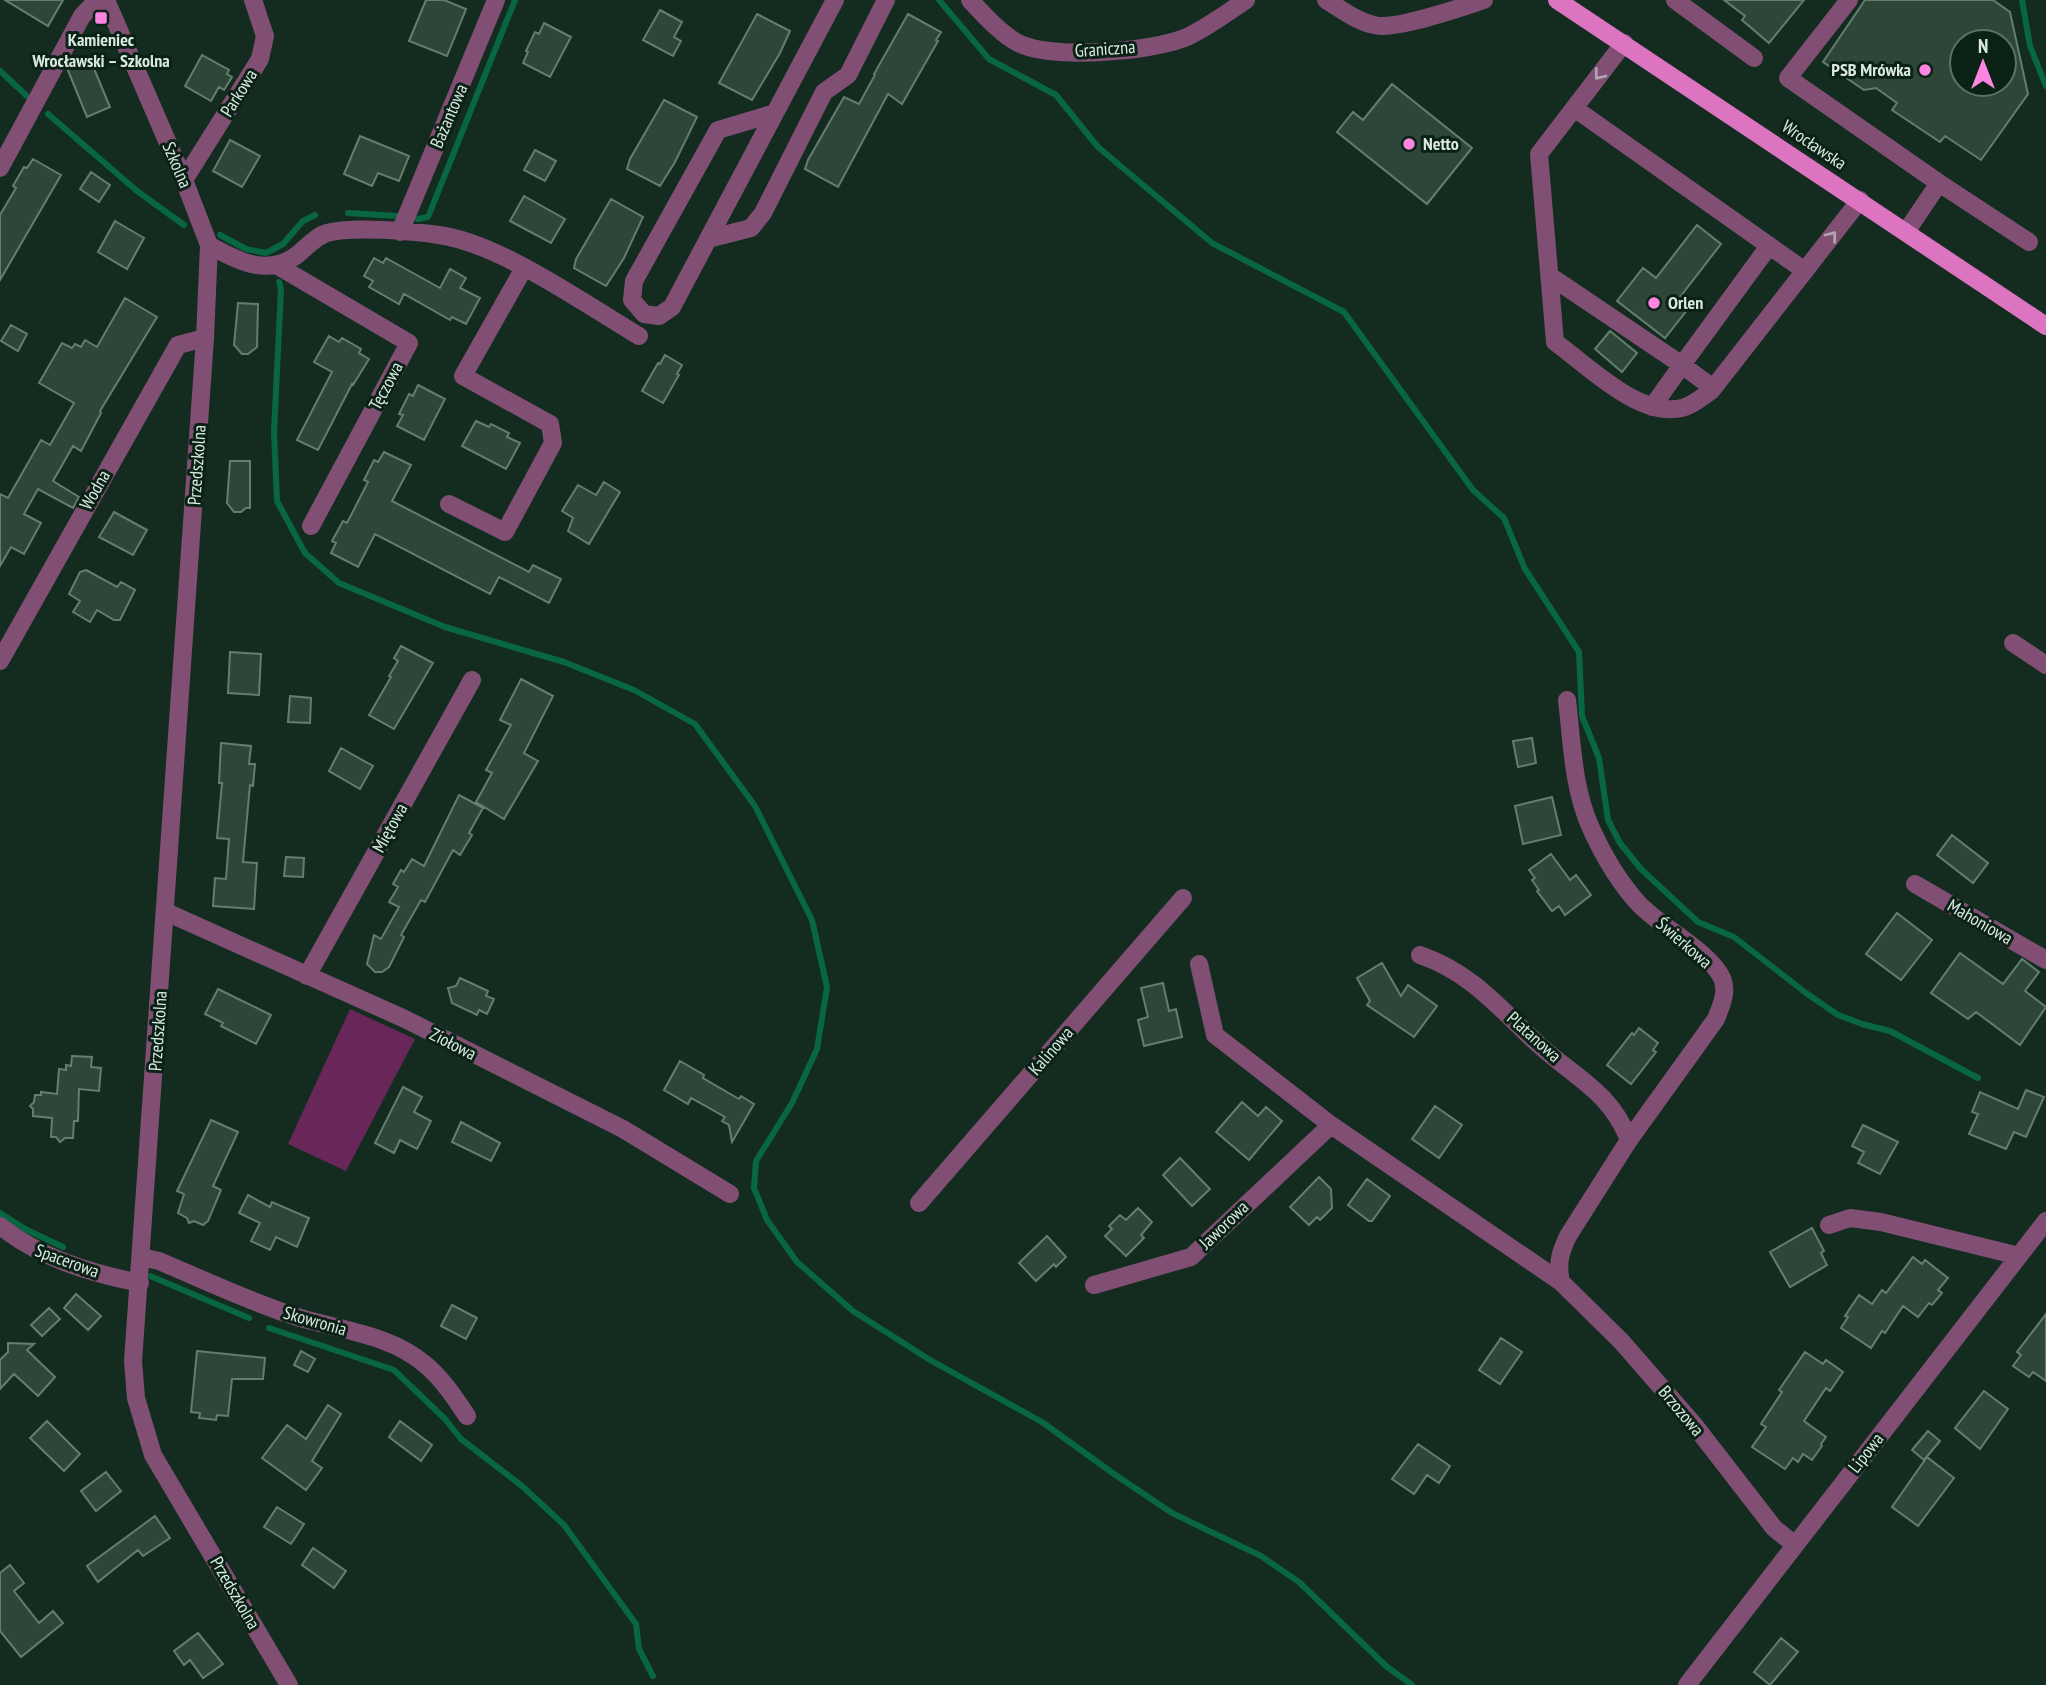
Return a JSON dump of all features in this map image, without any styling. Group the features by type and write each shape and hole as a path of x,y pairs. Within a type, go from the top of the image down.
{"main road":[{"name":"Wrocławska","path":"1565,2 2046,326"}],"street":[{"path":"0,167 82,16 97,0"},
{"name":"Szkolna","path":"106,0 184,180 209,245 205,338"},
{"name":"Parkowa","path":"184,180 260,59 265,36 253,0"},
{"name":"Bażantowa","path":"400,232 496,0"},
{"path":"775,113 718,130 634,281 632,300 644,314 659,316 672,307 835,0"},
{"path":"708,239 751,228 763,213 824,92 848,75 886,0"},
{"name":"Graniczna","path":"970,0 1016,42 1037,50 1059,52 1160,45 1185,38 1246,0"},
{"path":"1326,0 1353,17 1376,26 1398,24 1484,0"},
{"path":"1849,0 1788,78 2029,242"},
{"path":"1684,3 1754,58"},
{"path":"1624,43 1539,154 1555,342 1636,402 1663,411 1685,407 1713,388 1860,201"},
{"path":"1574,108 1805,271"},
{"path":"1906,232 1939,183"},
{"path":"209,245 235,260 261,266 278,266 293,258 324,233 341,230 400,232 452,238 482,248 524,268 639,335"},
{"path":"1652,407 1769,246"},
{"name":"Tęczowa","path":"278,266 409,343 311,526"},
{"path":"449,504 505,532 553,443 550,424 463,376 524,268"},
{"path":"1550,276 1713,388"},
{"name":"Wodna","path":"0,661 178,345 205,338"},
{"name":"Przedszkolna","path":"205,338 142,1257 134,1336 136,1398 153,1455 289,1685"},
{"path":"2013,643 2046,665"},
{"name":"Miętowa","path":"307,976 472,680"},
{"name":"Świerkowa","path":"1561,1282 1559,1253 1568,1236 1629,1140 1716,1019 1724,997 1723,981 1701,955 1639,904 1609,862 1589,825 1577,782 1567,700"},
{"name":"Mahoniowa","path":"1914,884 2046,960"},
{"name":"Kalinowa","path":"919,1203 1183,898"},
{"name":"Ziołowa","path":"166,912 405,1019 623,1129 730,1194"},
{"name":"Platanowa","path":"1420,955 1455,969 1480,986 1540,1045 1604,1098 1616,1112 1629,1140"},
{"path":"1199,964 1215,1035 1331,1125 1561,1282"},
{"name":"Jaworowa","path":"1094,1285 1191,1257 1331,1125"},
{"path":"1829,1225 1850,1218 1881,1222 2019,1256"},
{"name":"Lipowa","path":"1687,1685 2046,1221"},
{"name":"Spacerowa","path":"0,1226 34,1251 84,1269 140,1283"},
{"name":"Skowronia","path":"142,1257 159,1261 268,1308 384,1341 405,1351 427,1365 448,1388 467,1416"},
{"name":"Brzozowa","path":"1561,1282 1621,1341 1695,1426 1774,1528 1795,1545"}],"shaded area":[{"path":"350,1009 415,1039 346,1171 288,1144"}],"building":[{"path":"5,0 63,0 48,26"},
{"path":"426,0 444,0 466,9 447,56 409,41"},
{"path":"1724,0 1804,0 1769,43 1742,20 1745,16"},
{"name":"PSB Mrówka","path":"1865,0 1993,0 2010,12 2014,28 1948,28 1948,98 2018,98 2018,48 2028,94 1981,160 1945,136 1940,142 1892,110 1897,103 1876,88 1864,90 1823,62"},
{"path":"660,10 682,22 674,37 681,41 673,56 643,40"},
{"path":"757,14 790,31 752,100 719,83"},
{"path":"908,14 941,32 936,40 938,41 902,104 888,94 838,187 805,169 808,160 844,97 859,104"},
{"path":"544,23 571,37 550,77 523,63 535,32 539,34"},
{"path":"202,55 229,70 227,74 232,77 224,90 219,87 211,101 185,86"},
{"path":"90,59 110,107 87,117 67,68"},
{"name":"Netto","path":"1392,84 1472,148 1427,204 1337,132 1353,112 1363,120"},
{"path":"664,100 697,117 660,186 627,169"},
{"path":"360,136 409,156 399,181 378,173 372,186 344,174"},
{"path":"230,140 260,156 242,187 213,171"},
{"path":"535,150 556,161 545,181 524,170"},
{"path":"33,159 61,175 0,280 0,215 16,188 13,186 24,167 27,168"},
{"path":"91,172 110,185 99,202 80,189"},
{"path":"524,196 565,219 551,243 510,221"},
{"path":"611,199 643,217 624,258 606,286 574,268 576,259"},
{"path":"115,221 144,238 127,269 98,252"},
{"path":"1697,225 1721,244 1680,297 1691,305 1665,338 1617,301 1643,268 1656,278"},
{"path":"374,258 383,263 386,258 440,288 450,269 466,278 460,288 480,298 466,324 452,317 450,320 404,294 399,304 369,287 373,281 364,276"},
{"path":"125,298 157,317 100,411 81,451 73,446 53,481 79,497 73,508 38,489 24,514 41,523 24,554 11,547 0,566 0,494 8,498 41,440 50,445 74,403 39,383 62,343 72,348 75,344 81,347 85,340 97,347"},
{"path":"238,303 258,304 257,347 248,354 242,354 234,345"},
{"path":"11,325 27,334 18,351 1,341"},
{"path":"1610,331 1637,353 1622,372 1595,349"},
{"path":"329,336 339,342 342,338 361,349 359,353 369,359 352,384 318,450 297,440 332,372 314,362"},
{"path":"665,355 682,365 663,403 642,391"},
{"path":"418,385 445,399 424,440 397,426 403,415 399,414 409,394 413,396"},
{"path":"476,421 489,427 491,424 509,433 507,437 520,443 506,469 462,446"},
{"path":"384,452 411,465 392,501 529,572 533,565 561,579 549,603 499,577 490,594 375,534 358,567 331,553 336,543 332,541 343,521 347,523 368,482 364,480 374,460 378,462"},
{"path":"230,461 250,461 250,508 241,512 234,512 227,503"},
{"path":"604,482 620,492 589,544 568,531 573,518 562,511 578,485 596,495"},
{"path":"114,512 147,530 133,555 99,537"},
{"path":"86,570 117,587 121,582 135,590 120,620 114,620 97,610 90,622 73,612 80,601 69,594 80,572"},
{"path":"401,646 433,663 394,729 369,715 391,677 389,676 398,661 394,658"},
{"path":"230,652 261,654 259,695 228,693"},
{"path":"521,679 553,696 524,753 538,761 504,819 476,802 492,773 486,770 511,725 500,720"},
{"path":"290,696 311,698 310,723 288,722"},
{"path":"1532,738 1536,763 1518,767 1513,741"},
{"path":"221,743 251,746 249,764 255,764 253,786 250,785 243,862 257,863 254,909 213,906 215,878 226,879 229,839 217,838 222,783 219,783"},
{"path":"341,748 373,766 360,789 329,771"},
{"path":"459,795 483,808 469,833 472,835 460,855 453,850 425,902 421,900 401,935 404,937 389,967 382,972 375,972 367,964 374,935 381,939 399,907 389,902 398,887 393,884 401,870 404,872 412,859 424,866"},
{"path":"1552,797 1561,835 1523,844 1515,806"},
{"path":"1952,835 1988,863 1973,883 1937,855"},
{"path":"1551,854 1570,880 1576,875 1591,895 1565,915 1559,906 1552,911 1537,891 1539,890 1532,880 1535,878 1529,870"},
{"path":"286,857 304,858 303,877 284,876"},
{"path":"1897,913 1932,940 1901,980 1866,954"},
{"path":"1960,953 2003,984 2022,959 2039,972 2025,991 2046,1007 2020,1045 1976,1012 1968,1019 1931,993"},
{"path":"1382,963 1401,996 1408,985 1437,1006 1414,1037 1367,1005 1370,1001 1357,978"},
{"path":"460,978 488,991 486,996 494,999 487,1014 479,1010 477,1015 452,1003 448,988 456,986"},
{"path":"1163,983 1169,1011 1176,1009 1182,1037 1144,1046 1138,1020 1148,1017 1141,988"},
{"path":"218,989 271,1015 256,1044 221,1026 223,1023 205,1014"},
{"path":"1639,1028 1658,1043 1653,1050 1656,1052 1631,1084 1607,1065"},
{"path":"72,1056 92,1057 91,1067 101,1068 99,1091 79,1089 78,1121 74,1121 73,1138 65,1138 60,1142 56,1137 51,1137 52,1118 33,1116 30,1106 35,1095 41,1095 41,1092 57,1094 59,1069 66,1070 66,1065 71,1066"},
{"path":"680,1061 739,1099 741,1096 754,1104 732,1142 729,1125 722,1121 725,1117 691,1098 688,1104 664,1090"},
{"path":"403,1087 422,1097 414,1112 431,1121 417,1149 400,1140 394,1153 375,1143"},
{"path":"2026,1090 2044,1097 2026,1137 2014,1132 2006,1149 1969,1134 1978,1114 1972,1112 1980,1092 2018,1109"},
{"path":"1242,1102 1258,1116 1266,1107 1282,1121 1249,1160 1216,1132"},
{"path":"1435,1106 1462,1125 1439,1158 1412,1139"},
{"path":"211,1120 238,1132 213,1186 221,1190 208,1221 203,1225 194,1221 189,1223 187,1218 178,1213 184,1194 177,1191"},
{"path":"461,1122 500,1143 491,1161 452,1142"},
{"path":"1863,1125 1898,1142 1880,1174 1858,1163 1864,1152 1852,1146"},
{"path":"1180,1158 1210,1189 1192,1206 1163,1175"},
{"path":"1319,1177 1331,1189 1332,1208 1320,1220 1317,1217 1309,1225 1290,1207"},
{"path":"1367,1179 1390,1196 1372,1221 1348,1205"},
{"path":"248,1195 270,1207 272,1202 309,1218 297,1247 276,1237 270,1250 251,1241 260,1223 239,1213"},
{"path":"1138,1208 1152,1222 1141,1235 1144,1238 1126,1256 1105,1236 1112,1229 1109,1226 1120,1215 1126,1220"},
{"path":"1812,1228 1824,1251 1821,1253 1827,1265 1790,1287 1770,1252"},
{"path":"1047,1236 1066,1257 1036,1281 1019,1263"},
{"path":"1913,1257 1922,1264 1925,1260 1948,1278 1938,1290 1942,1293 1932,1305 1929,1303 1918,1317 1903,1306 1871,1348 1841,1328 1848,1317 1845,1316 1859,1295 1872,1304 1882,1290 1886,1293"},
{"path":"76,1294 101,1316 88,1330 64,1308"},
{"path":"452,1305 477,1318 466,1339 441,1326"},
{"path":"49,1308 60,1319 42,1336 31,1325"},
{"path":"2046,1314 2046,1381 2033,1372 2029,1377 2013,1366 2021,1355 2017,1352"},
{"path":"1501,1338 1522,1352 1500,1384 1479,1370"},
{"path":"8,1343 34,1344 27,1350 55,1377 38,1396 14,1374 0,1389 0,1360 8,1352"},
{"path":"197,1351 265,1358 263,1379 232,1379 228,1416 217,1415 216,1420 199,1418 200,1413 191,1412"},
{"path":"301,1351 315,1359 308,1372 294,1365"},
{"path":"1805,1352 1823,1364 1826,1360 1843,1372 1830,1391 1826,1388 1804,1421 1826,1437 1822,1446 1812,1460 1803,1454 1798,1462 1793,1458 1785,1469 1752,1447 1766,1427 1761,1424 1782,1392 1779,1390"},
{"path":"1984,1391 2008,1409 1980,1449 1955,1428"},
{"path":"328,1405 341,1414 312,1461 322,1468 306,1490 262,1458 287,1425 306,1439"},
{"path":"47,1421 80,1454 64,1471 30,1438"},
{"path":"400,1421 432,1445 421,1461 389,1437"},
{"path":"1928,1431 1940,1441 1924,1460 1912,1450"},
{"path":"1418,1444 1450,1466 1439,1483 1427,1475 1414,1494 1392,1479"},
{"path":"1927,1457 1954,1478 1918,1526 1892,1507"},
{"path":"106,1472 121,1491 96,1511 81,1491"},
{"path":"277,1507 304,1524 291,1544 264,1527"},
{"path":"155,1516 170,1538 143,1556 138,1550 98,1582 87,1566"},
{"path":"313,1548 346,1571 334,1588 302,1565"},
{"path":"10,1565 24,1583 14,1591 39,1623 53,1611 63,1623 21,1657 0,1631 0,1573"},
{"path":"198,1633 223,1664 203,1678 190,1660 184,1665 174,1651"},
{"path":"1781,1638 1798,1652 1770,1685 1754,1672"}],"waterway":[{"path":"418,219 428,217 515,0"},
{"path":"939,0 989,59 1056,95 1098,147 1212,243 1344,312 1473,490 1504,518 1525,569 1579,652 1582,716 1599,758 1608,820 1620,843 1641,869 1698,922 1734,937 1838,1015 1890,1031 1978,1078"},
{"path":"2022,0 2030,46 2046,86"},
{"path":"0,71 28,97"},
{"path":"48,114 137,191 184,225"},
{"path":"348,213 397,216"},
{"path":"220,235 246,249 266,253 283,244 303,221 315,215"},
{"path":"279,282 281,289 274,432 277,501 305,553 339,583 445,627 564,662 634,690 695,724 755,806 812,920 827,987 817,1049 792,1103 756,1161 754,1188 767,1220 797,1262 853,1311 930,1360 1042,1422 1172,1513 1261,1556 1299,1582 1386,1666 1412,1685"},
{"path":"0,1213 25,1229 63,1247"},
{"path":"150,1276 249,1318"},
{"path":"269,1328 394,1370 445,1419 461,1439 522,1486 564,1525 636,1624 639,1649 653,1676"}],"place":[{"name":"Kamieniec Wrocławski – Szkolna","path":"101,18"},
{"name":"PSB Mrówka","path":"1925,70"},
{"name":"Netto","path":"1409,144"},
{"name":"Orlen","path":"1654,303"}]}
